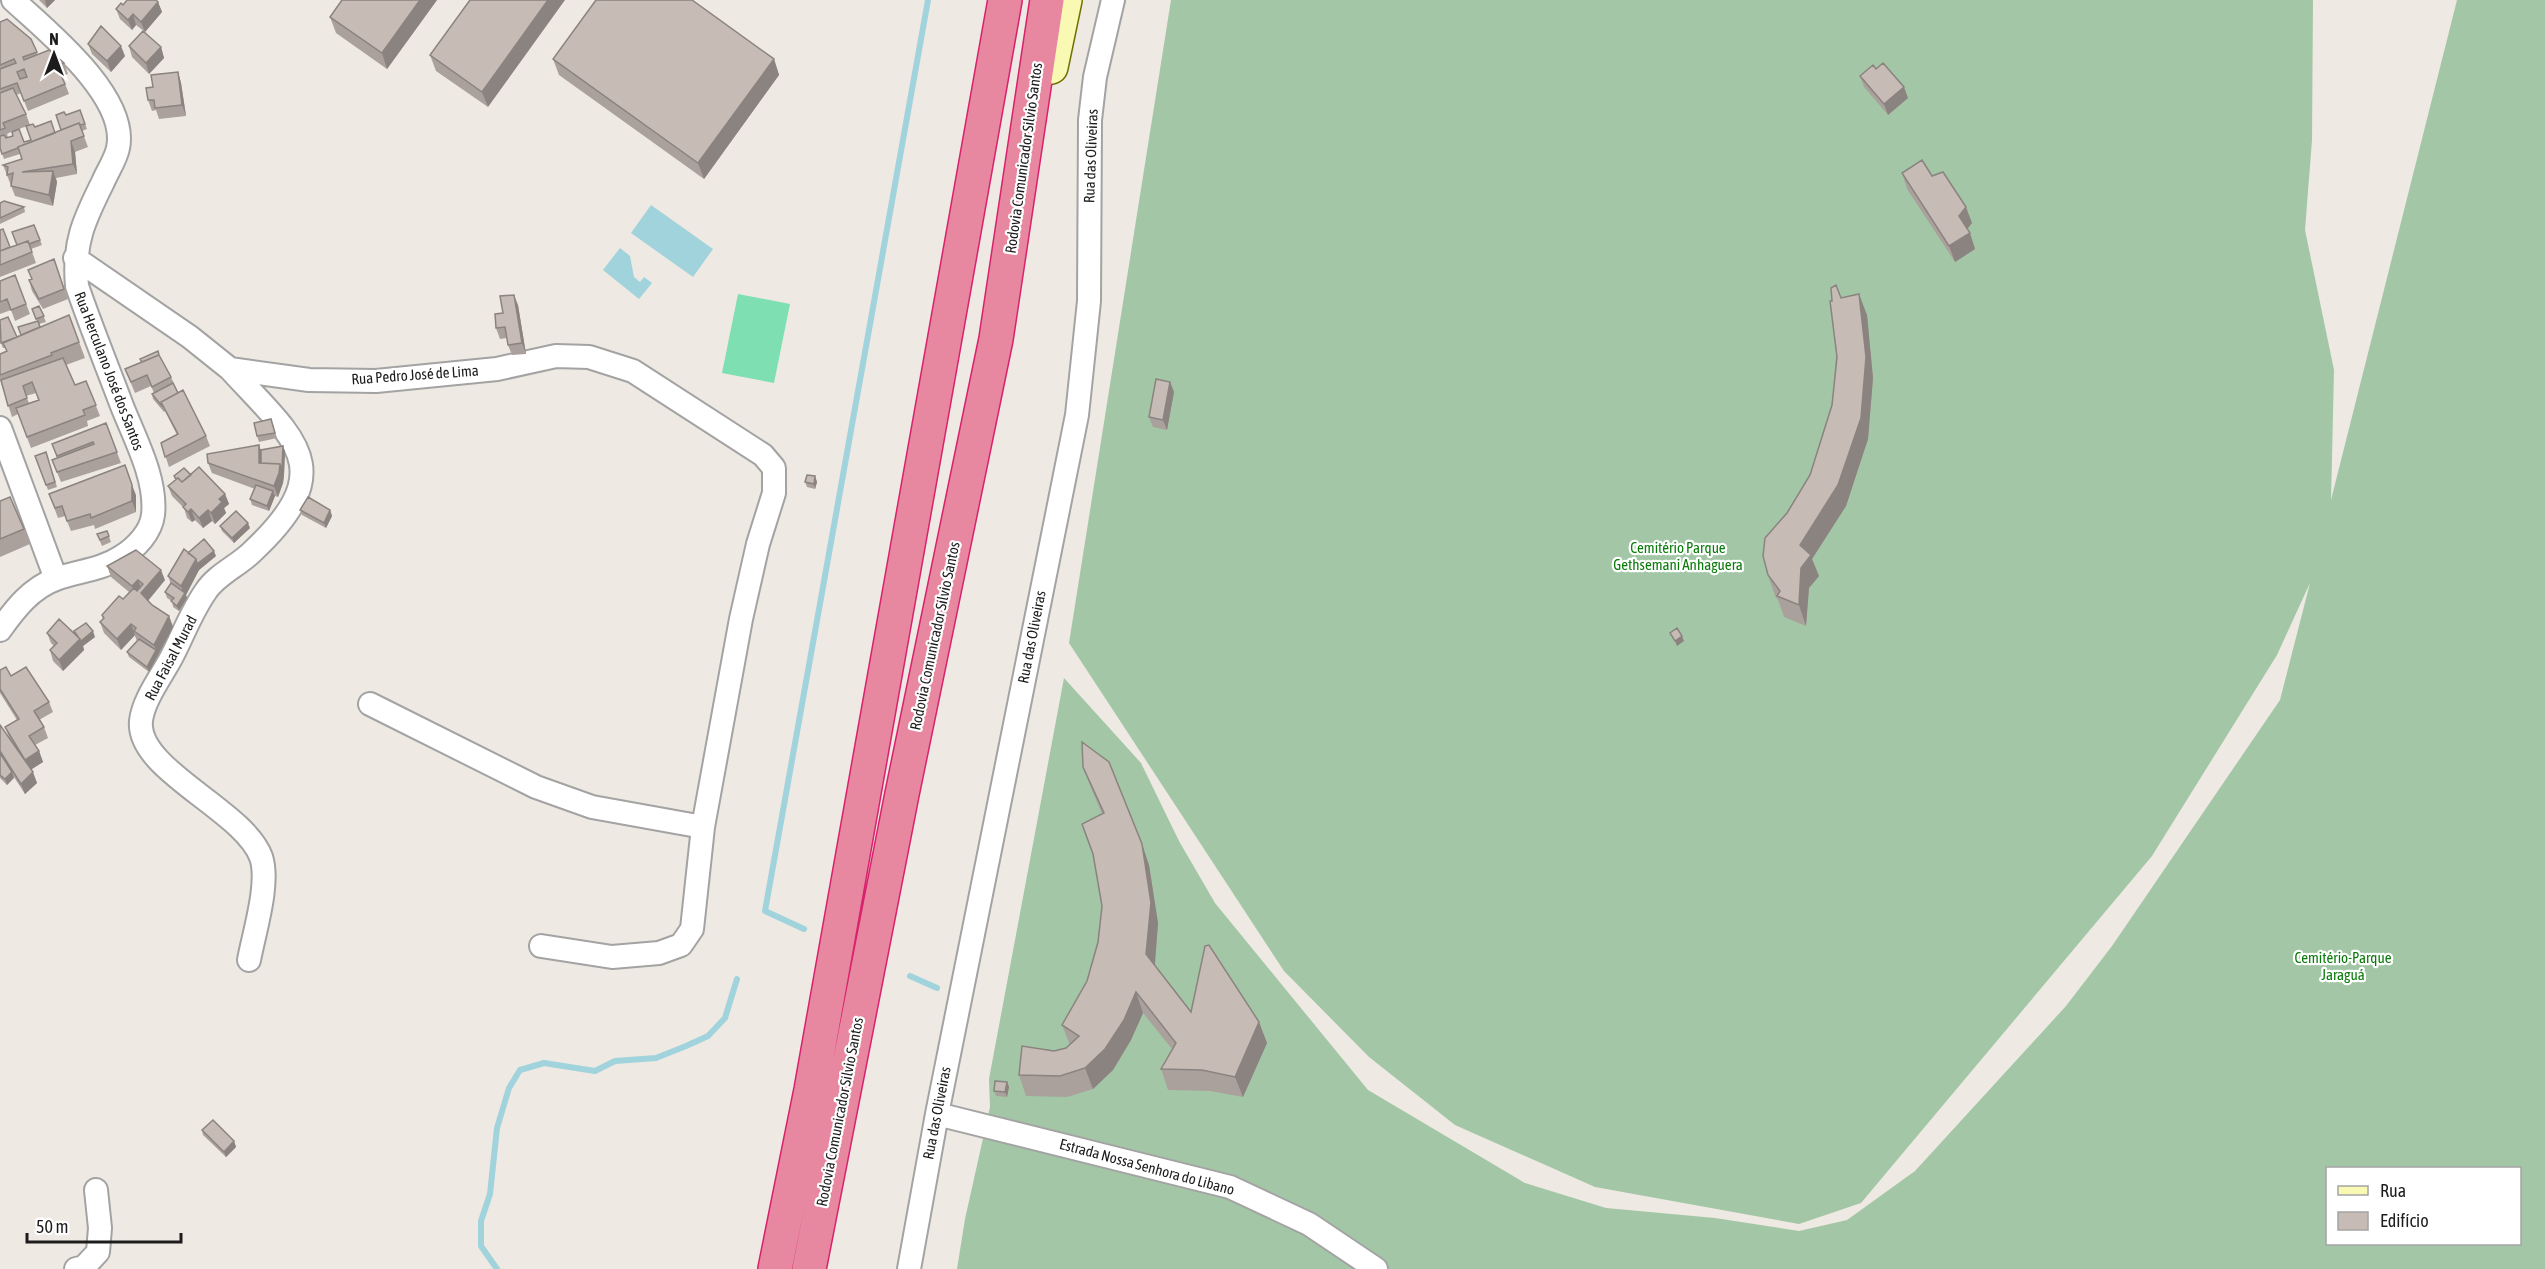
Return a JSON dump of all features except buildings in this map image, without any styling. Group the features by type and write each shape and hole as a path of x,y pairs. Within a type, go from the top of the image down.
{"highway":[{"path":"775,1269 811,1090 1005,0"},
{"name":"Rodovia Comunicador Silvio Santos","path":"809,1269 902,794 996,339 1047,0"}],"main road":[{"path":"1015,220 1065,0"}],"street":[{"name":"Rua Herculano José dos Santos","path":"0,630 16,607 38,588 56,579 85,573 122,557 147,533 153,516 153,493 77,286 75,258 84,221 118,148 117,122 102,91 73,55 13,0"},
{"name":"Rua das Oliveiras","path":"909,1269 937,1114 1077,415 1089,301 1090,120 1095,77 1113,0"},
{"path":"75,258 190,337 230,369"},
{"name":"Rua Pedro José de Lima","path":"230,369 309,380 375,381 497,369 556,356 589,357 633,371 763,455 774,468 774,493 758,544 744,609 703,827"},
{"name":"Rua Faisal Murad","path":"230,369 291,435 299,452 303,475 296,498 278,526 253,552 206,590 149,699 141,720 141,737 149,752 220,811 251,841 261,858 263,888 249,960"},
{"path":"0,428 56,579"},
{"path":"370,704 536,787 592,807 703,827 692,929 681,945 660,953 612,957 541,946"},
{"name":"Estrada Nossa Senhora do Libano","path":"937,1114 1230,1187 1309,1224 1376,1269"},
{"path":"76,1269 84,1267 98,1252 100,1228 96,1190"}],"green space":[{"name":"Cemitério Parque Gethsemani Anhaguera","path":"1171,0 2313,0 2312,140 2305,230 2334,370 2331,500 2457,0 2545,0 2545,1269 957,1269 965,1219 990,1107 989,1079 1064,678 1141,763 1179,841 1215,903 1368,1090 1525,1183 1606,1208 1715,1218 1799,1231 1847,1220 1915,1171 2066,1006 2112,946 2280,700 2310,583 2277,655 2152,856 1861,1203 1799,1224 1595,1187 1455,1125 1369,1057 1284,971 1069,643"},
{"path":"738,294 790,304 774,383 722,373"}],"water":[{"path":"651,205 713,249 693,277 631,233"},
{"path":"620,248 630,256 634,277 640,282 644,277 652,283 639,299 603,270"}],"waterway":[{"path":"804,929 765,911 928,0"},
{"path":"910,976 937,988"},
{"path":"497,1269 481,1246 481,1221 490,1194 497,1128 509,1088 520,1070 544,1063 595,1071 615,1061 656,1058 686,1046 708,1036 725,1018 737,979"}],"park label":[{"name":"Cemitério-Parque Jaraguá","path":"2343,966"}]}
